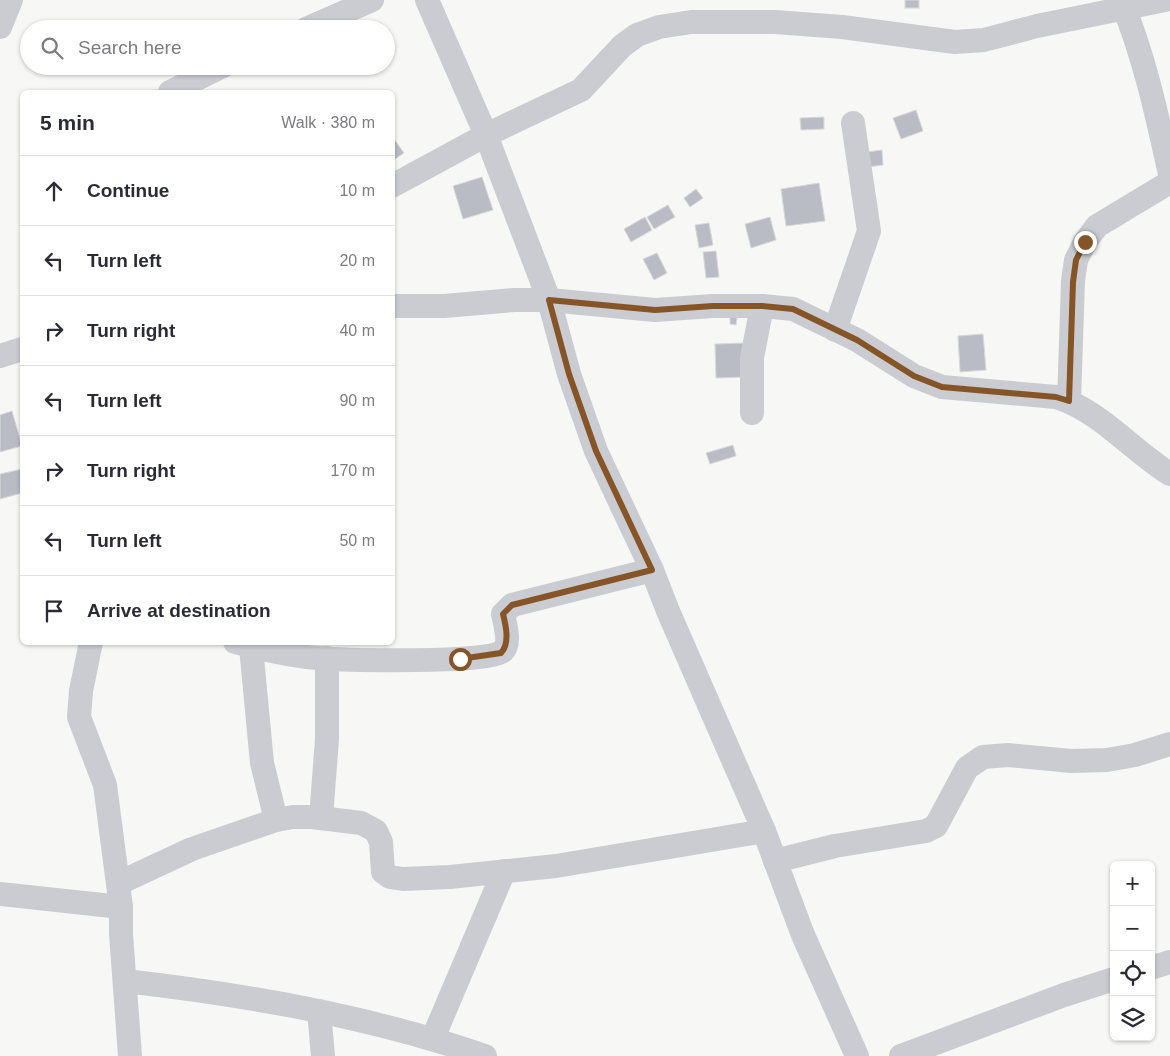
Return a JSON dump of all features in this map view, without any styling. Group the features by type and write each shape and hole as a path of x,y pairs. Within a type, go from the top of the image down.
{"street":[{"path":"0,27 11,0"},
{"path":"326,20 372,0"},
{"path":"427,0 486,135 549,300 569,374 596,451 652,570 668,612 764,831 803,935 858,1056"},
{"path":"395,184 486,135 581,90 622,46 638,34 659,27 691,22 776,22 842,27 955,42 984,40 1123,4 1165,0"},
{"path":"1123,4 1159,123 1170,174"},
{"path":"174,90 205,75"},
{"path":"835,330 869,230 853,122"},
{"path":"1069,401 1073,282 1076,260 1085,242 1098,226 1170,182"},
{"path":"395,306 444,306 514,300 549,300 655,310 713,306 762,306 793,309 857,340 914,376 942,387 1056,397 1069,401 1111,426 1156,465 1170,474"},
{"path":"752,413 752,358 762,306"},
{"path":"0,356 20,350"},
{"path":"276,820 262,763 243,645 327,658 460,659 501,653 505,648 507,632 503,614 512,605 652,570"},
{"path":"90,645 81,691 79,716 105,785 122,907 130,1056"},
{"path":"321,818 327,739 327,658"},
{"path":"775,860 835,846 926,831 936,826 967,768 983,757 1008,755 1071,762 1107,760 1136,755 1170,744"},
{"path":"119,883 192,850 276,820 293,817 361,823 376,831 381,842 381,866 383,872 390,877 404,879 565,864 764,831"},
{"path":"433,1038 504,871"},
{"path":"0,894 122,907"},
{"path":"1155,967 1170,962"},
{"path":"902,1056 1064,995 1110,980"},
{"path":"125,981 319,1010 362,1019 433,1038 485,1056"},
{"path":"319,1010 323,1056"}],"building":[{"path":"905,0 919,0 919,8 905,8"},
{"path":"916,110 923,131 901,139 893,118"},
{"path":"824,117 824,129 801,130 800,118"},
{"path":"395,140 404,153 395,159"},
{"path":"882,150 883,165 868,167 867,152"},
{"path":"482,177 493,210 463,219 453,186"},
{"path":"819,183 825,221 786,226 781,189"},
{"path":"696,189 703,198 690,207 684,198"},
{"path":"668,205 675,217 654,229 647,217"},
{"path":"645,217 652,230 631,242 624,229"},
{"path":"770,217 776,240 751,248 745,224"},
{"path":"709,223 713,245 699,248 695,225"},
{"path":"716,251 719,277 706,278 703,252"},
{"path":"657,253 667,273 654,280 643,259"},
{"path":"730,317 737,318 736,325 730,324"},
{"path":"983,334 986,370 960,372 958,336"},
{"path":"746,343 746,377 716,378 715,344"},
{"path":"12,411 20,439 20,447 0,452 0,415"},
{"path":"733,445 736,456 710,464 706,453"},
{"path":"20,469 20,494 0,499 0,474"}],"route":[{"path":"460,659 501,653 505,648 507,632 503,614 512,605 652,570 596,451 569,374 549,300 655,310 713,306 762,306 793,309 857,340 914,376 942,387 1056,397 1069,401 1073,282 1076,260 1085,242"}]}
